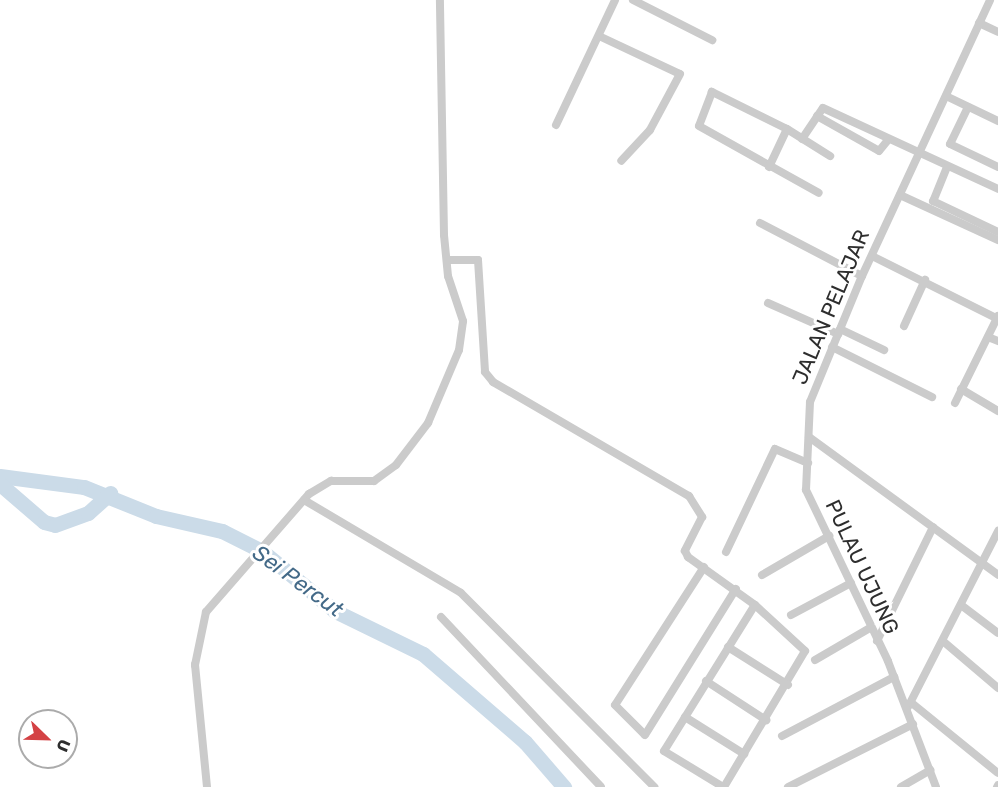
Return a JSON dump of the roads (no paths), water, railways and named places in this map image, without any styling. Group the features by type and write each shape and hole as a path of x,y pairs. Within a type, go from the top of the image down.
{"street":[{"path":"207,787 196,639 206,612 228,584 304,500 330,481 384,476 428,423 462,338 447,260 440,0"},
{"path":"556,125 615,0"},
{"path":"633,0 712,40"},
{"name":"JALAN PELAJAR","path":"808,437 810,402 832,347 862,276 990,0"},
{"path":"979,23 998,32"},
{"path":"599,36 680,74 650,130 621,161"},
{"path":"819,193 702,131 700,118 712,92 787,129 830,156"},
{"path":"946,96 998,120"},
{"path":"968,106 950,144 998,167"},
{"path":"802,139 823,108 887,141 998,189"},
{"path":"817,116 879,151 887,141"},
{"path":"769,167 787,129"},
{"path":"947,167 933,201 998,232"},
{"path":"900,195 998,240"},
{"path":"760,223 862,276"},
{"path":"872,256 997,316 955,403"},
{"path":"447,260 478,260 485,372 493,382 689,496 702,517 685,551 736,589 755,605 805,651 788,685 723,787 664,751 755,605"},
{"path":"904,326 925,280"},
{"path":"768,303 884,350"},
{"path":"988,337 998,341"},
{"path":"832,347 932,397"},
{"path":"961,389 998,411"},
{"path":"808,437 933,527 980,566 998,575"},
{"name":"PULAU UJUNG","path":"808,437 806,490 870,628 894,677 911,705 913,724 936,787"},
{"path":"726,552 775,449 808,463"},
{"path":"304,500 461,593 654,787"},
{"path":"877,641 933,527"},
{"path":"998,531 911,705 998,773"},
{"path":"762,575 829,536"},
{"path":"704,567 615,705 645,735 736,589"},
{"path":"791,615 851,583"},
{"path":"961,605 998,633"},
{"path":"441,617 601,787"},
{"path":"815,660 870,628"},
{"path":"944,642 998,688"},
{"path":"728,647 788,685"},
{"path":"782,736 894,677"},
{"path":"706,681 766,720"},
{"path":"685,717 744,754"},
{"path":"788,787 913,724"},
{"path":"901,787 931,770"}],"waterway":[{"name":"Sei Percut","path":"0,476 84,487 156,516 222,531 262,551 335,611 423,654 525,742 564,787"},
{"path":"0,484 44,522 55,525 88,513 110,493"}]}
